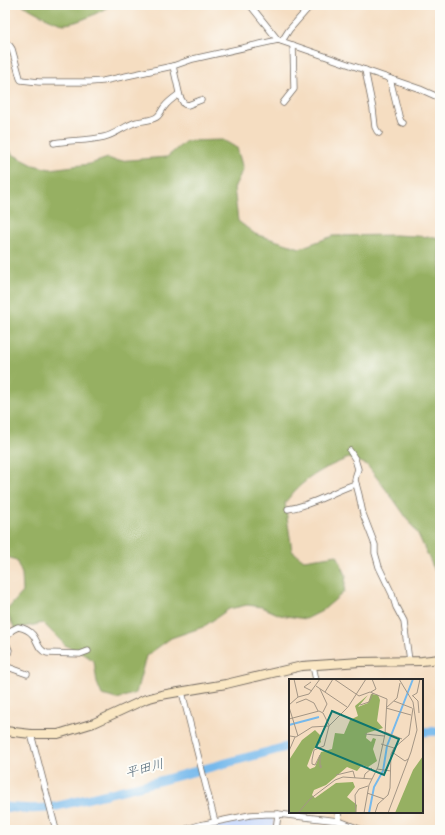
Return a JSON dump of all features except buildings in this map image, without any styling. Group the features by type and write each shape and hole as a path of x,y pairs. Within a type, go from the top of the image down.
{"street":[{"path":"250,5 280,40 293,46 420,89 440,98"},
{"path":"5,42 12,48 21,80 39,82 103,81 280,40 311,5"},
{"path":"283,103 294,89 293,46"},
{"path":"172,66 183,103 186,106 201,100"},
{"path":"365,70 375,127 379,133"},
{"path":"390,79 399,116 404,123"},
{"path":"54,143 99,138 117,133 125,127 160,115 164,106 180,94"},
{"path":"350,451 355,459 358,469 355,480 363,514 375,545 378,567 404,622 409,661"},
{"path":"288,509 302,506 327,496 346,486 356,484"},
{"path":"5,655 8,654 9,650 5,640 12,630 18,627 27,629 33,635 39,648 43,652 80,654 88,651"},
{"path":"5,731 31,734 58,734 94,723 146,699 226,684 302,666 440,659"},
{"path":"5,666 27,674"},
{"path":"313,666 316,679"},
{"path":"182,692 216,822"},
{"path":"31,734 56,830"},
{"path":"338,813 338,821"},
{"path":"276,830 278,814"},
{"path":"183,830 250,815 278,814 338,821 362,830"}],"shaded area":[{"path":"271,817 274,821 273,830 197,830 213,826"}],"green space":[{"path":"23,5 111,5 82,20 64,24 49,19"},
{"path":"223,140 237,148 243,169 234,188 238,221 255,234 300,248 333,236 395,235 435,237 440,239 440,577 435,571 418,534 394,500 367,465 349,458 314,475 299,487 285,503 292,551 304,560 337,555 346,575 344,592 322,611 306,619 280,615 262,607 247,605 229,609 203,627 171,638 146,656 136,693 117,699 102,695 97,683 94,661 81,652 66,646 43,623 15,629 6,611 23,592 22,574 16,560 5,556 5,142 12,154 33,165 50,169 90,164 108,158 116,161 167,157 186,141"}],"waterway":[{"name":"平田川","path":"423,732 440,731"},
{"name":"平田川","path":"5,807 30,809 54,807 289,746"}]}
